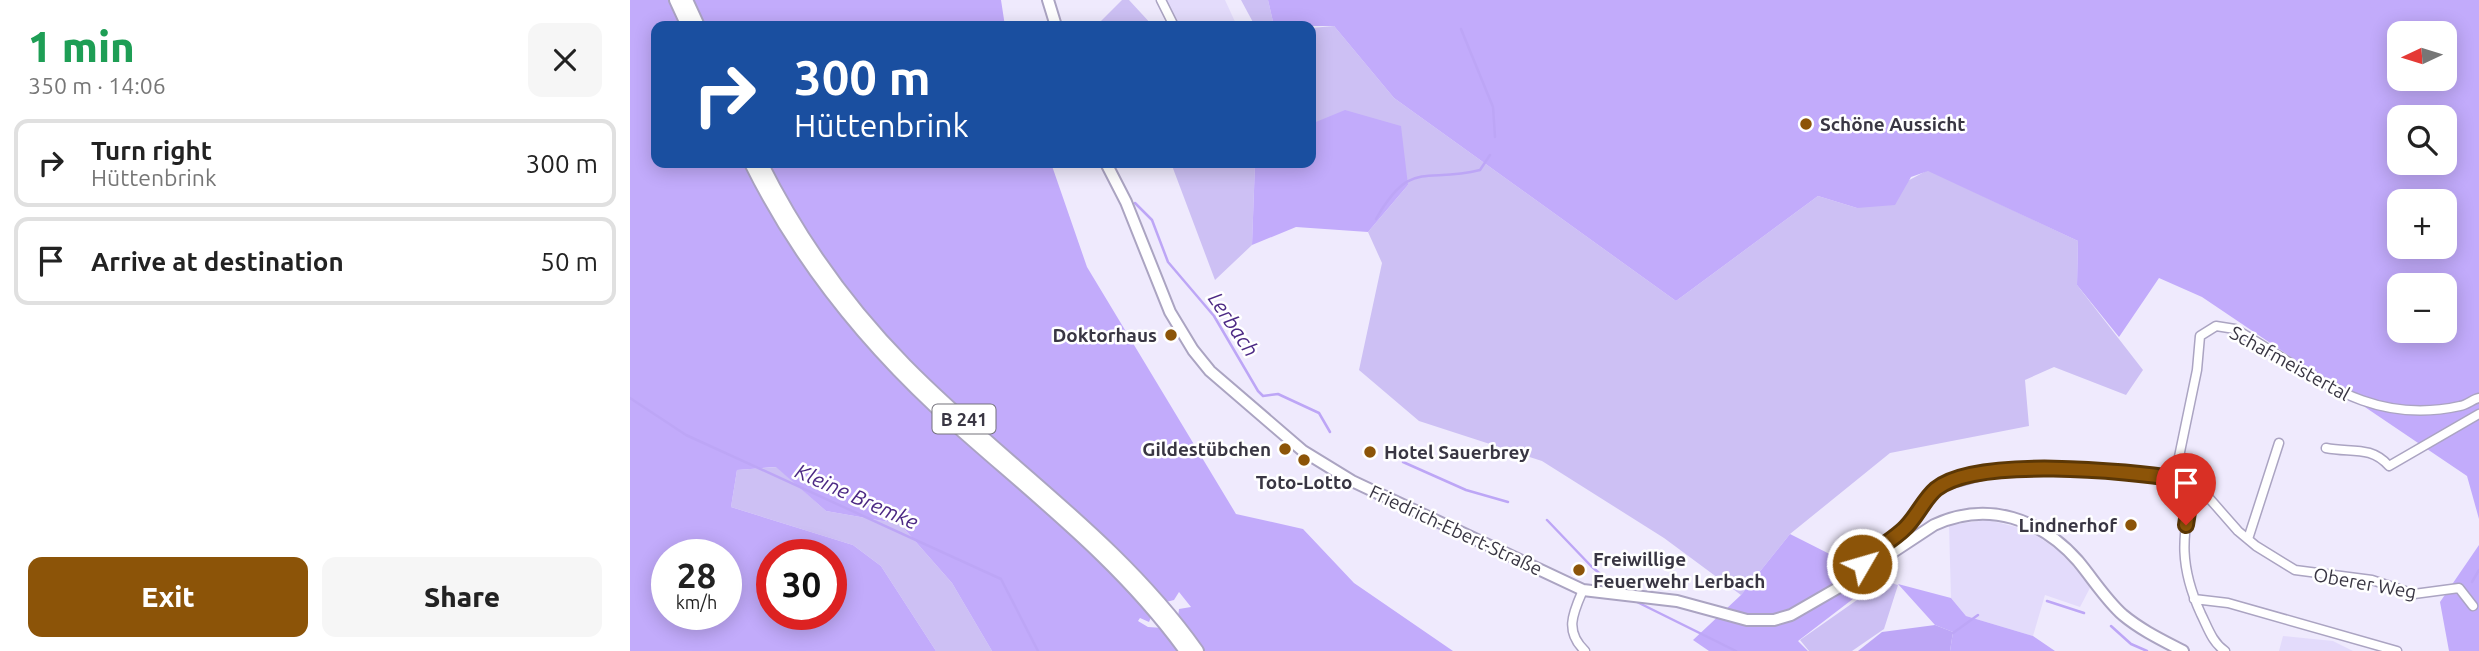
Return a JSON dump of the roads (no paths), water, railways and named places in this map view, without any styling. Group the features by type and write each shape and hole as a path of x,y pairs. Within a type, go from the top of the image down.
{"main road":[{"path":"676,0 686,21"},
{"path":"686,0 696,21"},
{"name":"B 241","path":"754,168 779,216 815,271 881,353 937,408 1105,557 1133,586 1186,651"},
{"name":"B 241","path":"764,168 808,244 869,326 943,401 1112,551 1169,613 1197,651"}],"street":[{"path":"1048,0 1054,21"},
{"path":"1161,0 1172,21"},
{"name":"Friedrich-Ebert-Straße","path":"1109,168 1126,202 1170,312 1210,371 1303,451 1352,481 1583,590 1677,601 1728,616 1763,622 1791,615 1948,518 1983,513 2015,517 2050,534 2121,613 2140,628 2183,651"},
{"name":"Schafmeistertal","path":"2175,476 2197,370 2199,338 2205,330 2216,326 2235,329 2334,390 2377,407 2406,411 2453,407 2479,398"},
{"path":"2326,448 2365,450 2389,466 2479,414"},
{"path":"2248,539 2279,443"},
{"name":"Oberer Weg","path":"1863,572 1862,562 1906,527 1936,489 1972,476 2022,469 2073,470 2175,478 2206,495 2248,539 2276,561 2298,571 2366,579 2414,594 2459,588 2473,606"},
{"path":"2192,486 2184,557 2186,579 2214,640 2225,651"},
{"path":"1583,590 1570,615 1577,642 1585,651"},
{"path":"2194,599 2228,603 2397,651"}],"waterway":[{"path":"1461,29 1493,107 1495,137"},
{"path":"1376,219 1388,200 1410,180 1480,170 1490,155"},
{"name":"Lerbach","path":"1135,203 1152,220 1168,262 1214,316 1258,391 1263,396 1278,394 1319,413 1330,432"},
{"name":"Kleine Bremke","path":"630,398 686,435 1001,579 1038,651"},
{"name":"Lerbach","path":"1403,462 1466,490 1508,502"},
{"name":"Lerbach","path":"1547,520 1591,566 1620,591"},
{"path":"2472,582 2479,570"},
{"name":"Lerbach","path":"1631,599 1736,651"},
{"name":"Lerbach","path":"2047,601 2084,613"},
{"name":"Lerbach","path":"1953,633 1978,615"},
{"name":"Lerbach","path":"2111,626 2131,644 2147,651"}],"place":[{"name":"Schöne Aussicht","path":"1806,124"},
{"name":"Doktorhaus","path":"1171,335"},
{"name":"Gildestübchen","path":"1285,449"},
{"name":"Hotel Sauerbrey","path":"1370,452"},
{"name":"Toto-Lotto","path":"1304,460"},
{"name":"Lindnerhof","path":"2131,525"},
{"name":"Freiwillige Feuerwehr Lerbach","path":"1579,570"}]}
